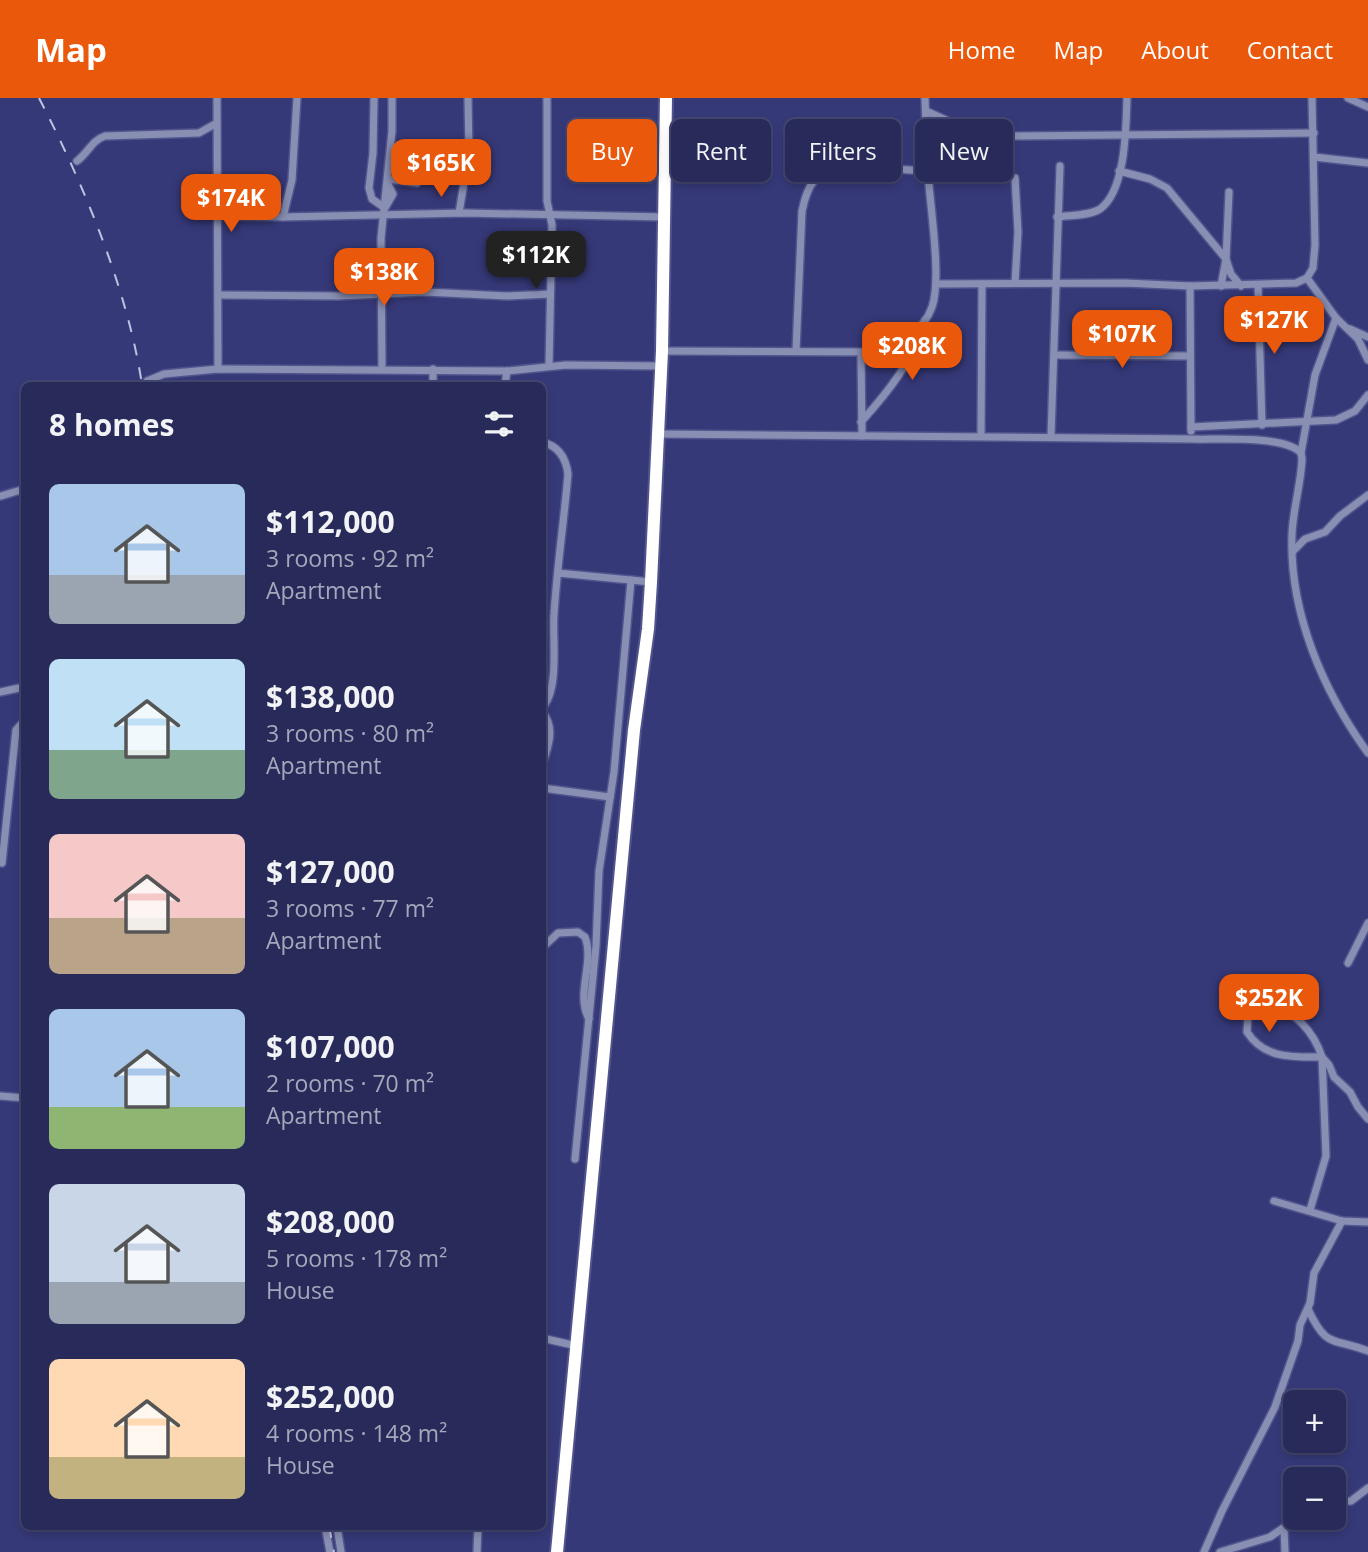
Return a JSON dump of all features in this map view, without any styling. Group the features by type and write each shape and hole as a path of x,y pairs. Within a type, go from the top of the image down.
{"highway":[{"path":"556,1552 634,730 648,629 662,351 666,98"}],"street":[{"path":"217,98 218,369"},
{"path":"283,217 292,180 297,98"},
{"path":"374,98 369,188 372,199 385,211"},
{"path":"382,369 381,238 392,98"},
{"path":"459,213 469,152 468,98"},
{"path":"547,98 547,201 550,215 549,366"},
{"path":"925,98 926,119"},
{"path":"1057,217 1084,214 1100,208 1115,186 1126,135 1128,98"},
{"path":"936,284 1056,282 1241,286 1296,283 1307,278 1314,268 1315,245 1312,98"},
{"path":"1348,98 1368,107"},
{"path":"926,111 944,119"},
{"path":"77,161 97,139 105,136 199,134 215,124"},
{"path":"1013,136 1314,133"},
{"path":"1314,157 1368,163"},
{"path":"796,351 802,211 805,195 815,177 831,167 843,166 915,170"},
{"path":"1051,436 1060,166"},
{"path":"1119,171 1150,179 1167,188 1226,260 1231,274 1241,286"},
{"path":"1015,178 1018,232 1015,283"},
{"path":"387,182 417,183"},
{"path":"861,422 885,395 913,355 932,308 936,284 929,182"},
{"path":"1221,286 1226,260 1229,192"},
{"path":"217,216 283,217 385,211 665,217"},
{"path":"1307,278 1336,318 1358,340 1368,360"},
{"path":"981,436 982,284"},
{"path":"1258,285 1262,425"},
{"path":"1190,286 1192,439"},
{"path":"218,295 418,292 506,296 550,294"},
{"path":"1336,318 1315,374 1301,453 1300,481 1292,533 1294,587 1319,667 1348,725 1368,753"},
{"path":"662,351 861,353 889,348 925,320"},
{"path":"1346,327 1368,337"},
{"path":"861,353 862,436"},
{"path":"1055,355 1189,356"},
{"path":"146,382 163,374 218,369 507,371 549,366 661,366"},
{"path":"433,369 433,382"},
{"path":"505,382 507,371"},
{"path":"1191,427 1336,420 1348,416 1368,395"},
{"path":"658,434 1192,439 1283,443 1294,446 1301,453"},
{"path":"546,444 555,447 567,465 553,617 555,654 546,703"},
{"path":"1,496 21,490"},
{"path":"1293,551 1305,539 1325,531 1368,495"},
{"path":"558,573 651,582"},
{"path":"575,1159 596,946 599,870 610,797 631,580"},
{"path":"546,616 553,617"},
{"path":"0,692 21,688"},
{"path":"546,717 550,734 546,750"},
{"path":"2,863 16,730 21,724"},
{"path":"546,789 610,797"},
{"path":"1348,963 1368,923"},
{"path":"546,944 558,933 578,932 585,937 588,950 584,1005 589,1019"},
{"path":"1234,997 1248,1016 1248,1035 1272,1054 1322,1057 1334,1077 1350,1092 1368,1119"},
{"path":"1271,1000 1307,1027 1322,1057 1326,1156 1310,1210"},
{"path":"0,1096 21,1098"},
{"path":"1274,1201 1342,1221 1368,1222"},
{"path":"1204,1552 1222,1511 1271,1417 1298,1341 1301,1321 1308,1309 1316,1267 1342,1221"},
{"path":"1308,1309 1319,1332 1329,1341 1368,1351"},
{"path":"546,1339 577,1346"},
{"path":"1346,1501 1351,1501 1368,1488"},
{"path":"1220,1552 1270,1537 1283,1529"},
{"path":"326,1530 330,1552"},
{"path":"338,1530 341,1552"},
{"path":"477,1552 478,1530"},
{"path":"1284,1530 1285,1552"}],"railway":[{"path":"39,98 72,165 102,238 126,312 141,382"},
{"path":"330,1530 334,1552"}]}
